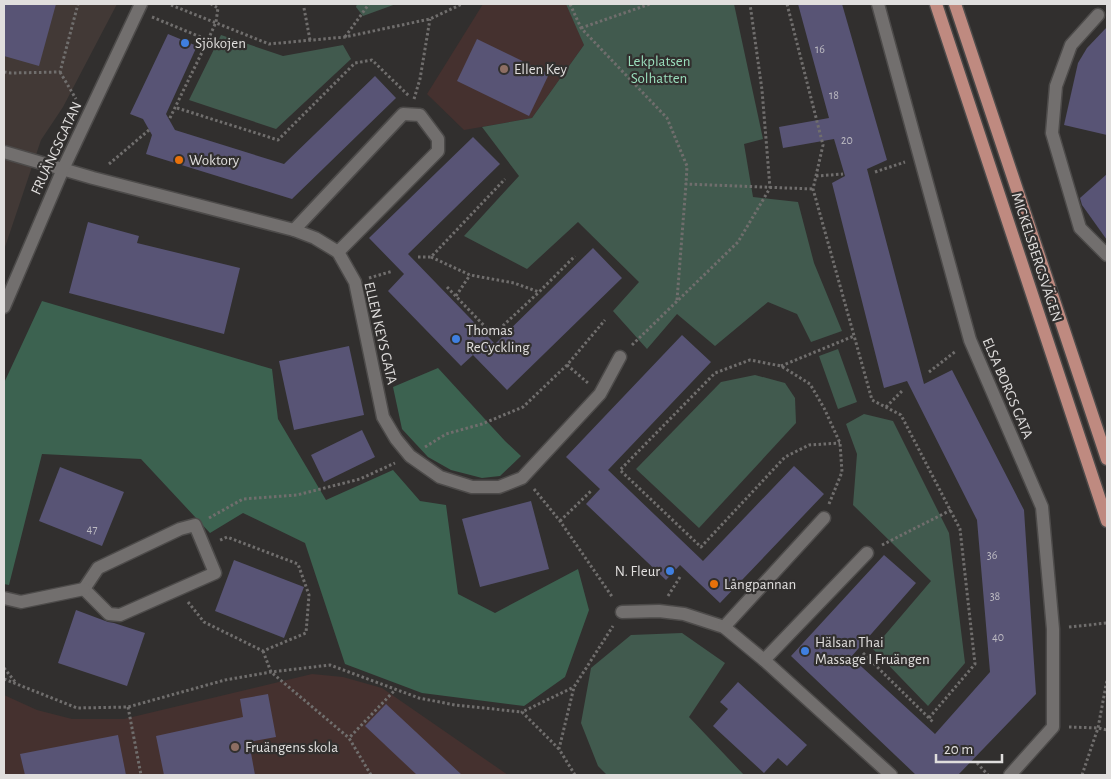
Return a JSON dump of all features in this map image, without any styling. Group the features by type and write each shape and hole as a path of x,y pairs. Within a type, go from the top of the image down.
{"main road":[{"name":"MICKELSBERGSVÄGEN","path":"936,4 1107,521"},
{"name":"MICKELSBERGSVÄGEN","path":"954,4 1107,459"}],"street":[{"name":"FRUÄNGSGATAN","path":"4,308 63,169 141,4"},
{"name":"ELSA BORGS GATA","path":"878,4 970,340 1042,507 1053,629 1053,727"},
{"path":"1098,14 1071,45 1056,86 1052,133 1080,228 1107,255"},
{"path":"4,152 93,178 294,230 314,238 338,252 438,151 438,139 420,115 402,114 294,230"},
{"name":"ELLEN KEYS GATA","path":"338,252 354,282 383,416 396,439 410,456 440,477 472,486 499,487 522,478 600,394 620,357"},
{"path":"724,627 824,518"},
{"path":"4,598 21,602 84,589 98,568 180,529 195,525 215,573 120,615 109,614 84,589"},
{"path":"764,660 867,552"},
{"path":"622,612 659,611 684,614 724,627 764,660 891,775"},
{"path":"1010,775 1053,727"}],"path":[{"path":"78,4 60,72 88,117"},
{"path":"169,120 216,22 218,8 211,4"},
{"path":"345,37 369,4"},
{"path":"171,5 269,44 345,37 430,18 462,4"},
{"path":"570,4 581,28 667,118 686,166 677,301"},
{"path":"581,28 650,4"},
{"path":"620,357 738,242 770,188 762,90 750,4"},
{"path":"787,4 823,146 813,189 872,400 901,415 960,529 975,664 929,718"},
{"path":"304,8 310,40"},
{"path":"420,79 428,41 430,18"},
{"path":"161,21 208,40"},
{"path":"176,108 278,140 355,63 372,60 414,101"},
{"path":"4,72 60,72"},
{"path":"93,178 149,130"},
{"path":"875,172 920,158"},
{"path":"816,176 843,174"},
{"path":"432,257 505,179"},
{"path":"686,184 813,189"},
{"path":"447,287 494,335 575,256"},
{"path":"418,257 432,257 470,275 514,283 539,292"},
{"path":"354,282 393,270"},
{"path":"456,296 470,275"},
{"path":"195,525 243,500 296,495 360,479 410,456 446,434 482,424 522,407 567,365 605,320"},
{"path":"781,366 854,336"},
{"path":"929,372 970,340"},
{"path":"824,518 842,472 840,443 824,408 810,384 781,366 750,360 714,373 620,470 701,547 785,457 809,444 840,443"},
{"path":"567,365 600,394"},
{"path":"886,407 904,390"},
{"path":"522,478 536,491 560,521 622,612 574,686 559,749"},
{"path":"560,521 591,491"},
{"path":"867,552 951,510"},
{"path":"205,548 227,537 298,564 309,596 306,632 264,651"},
{"path":"178,590 204,622 264,651 272,672 349,738 371,775"},
{"path":"1053,629 1107,623"},
{"path":"863,653 934,723"},
{"path":"4,679 76,708 128,707 225,680 330,665 419,698 522,712 574,686"},
{"path":"4,668 16,684"},
{"path":"1082,775 1098,728 1107,680"},
{"path":"349,738 395,690"},
{"path":"128,707 141,775"},
{"path":"522,712 559,749 575,775"},
{"path":"1053,727 1107,730"},
{"path":"977,763 988,775"}],"shaded area":[{"path":"4,4 117,4 63,107 41,140 4,250"},
{"name":"Ellen Key","path":"483,4 568,4 584,45 532,118 464,130 427,94"},
{"name":"Fruängens skola","path":"312,674 343,677 382,688 508,775 4,775 4,695 37,710 72,719 124,719"}],"green space":[{"path":"357,4 396,4 363,16 356,7"},
{"name":"Lekplatsen Solhatten","path":"566,4 734,4 763,139 744,144 753,197 798,202 814,263 842,331 811,342 797,314 768,302 715,346 677,314 647,349 613,311 639,282 578,222 527,269 464,236 519,176 482,127 532,118 584,45"},
{"path":"221,35 283,56 343,45 351,59 276,129 189,100"},
{"path":"42,301 272,369 278,419 326,500 393,470 420,501 446,505 458,594 495,613 578,569 589,610 565,677 524,706 422,693 345,664 305,543 243,513 210,533 141,459 42,454 9,585 4,584 4,383"},
{"path":"838,349 857,402 838,409 819,356"},
{"path":"438,368 521,456 500,476 482,478 451,470 428,457 402,429 393,387"},
{"path":"755,375 785,383 795,398 796,423 699,528 636,469 721,382"},
{"path":"864,414 893,421 949,533 965,663 928,706 873,649 931,581 853,505 857,454 846,424"},
{"path":"682,633 725,663 689,717 744,775 607,775 598,766 581,723 591,668 631,635"}],"building":[{"path":"4,4 56,4 39,66 4,56"},
{"path":"798,4 842,4 887,160 867,169 924,384 952,370 1024,510 1036,694 958,775 916,775 791,656 884,555 916,583 851,657 935,734 990,672 977,520 907,381 884,388 832,183 845,176 834,139 783,148 779,127 829,118"},
{"path":"1107,27 1107,135 1064,125 1078,63 1087,48"},
{"path":"168,34 197,46 166,114 175,130 284,164 375,76 396,98 292,199 146,154 152,135 143,119 130,114"},
{"path":"477,39 549,74 529,116 457,81"},
{"path":"473,137 500,164 408,254 495,344 593,248 622,278 507,390 473,355 461,366 388,291 404,274 369,238"},
{"path":"1107,174 1107,240 1082,205 1080,198"},
{"path":"88,222 139,236 137,243 240,268 224,334 69,293"},
{"path":"682,335 711,362 608,470 703,561 794,466 824,494 720,603 680,565 666,580 586,504 600,489 566,457"},
{"path":"349,346 364,415 294,430 279,361"},
{"path":"362,430 375,457 324,482 311,455"},
{"path":"60,467 124,492 102,546 39,521"},
{"path":"531,501 549,569 480,587 462,519"},
{"path":"234,560 304,587 284,638 215,611"},
{"path":"76,610 145,633 127,686 58,663"},
{"path":"738,682 807,745 787,766 778,758 764,773 713,726 728,709 720,702"},
{"path":"268,694 276,737 249,742 255,775 164,775 156,736 243,717 240,699"},
{"path":"386,704 462,775 417,775 365,726"},
{"path":"118,735 126,775 25,775 20,754"}],"place":[{"name":"Sjökojen","path":"185,43"},
{"name":"Ellen Key","path":"504,69"},
{"name":"Woktory","path":"179,160"},
{"name":"Thomas ReCyckling","path":"456,339"},
{"name":"N. Fleur","path":"670,571"},
{"name":"Långpannan","path":"714,584"},
{"name":"Hälsan Thai Massage I Fruängen","path":"805,651"},
{"name":"Fruängens skola","path":"235,747"}]}
